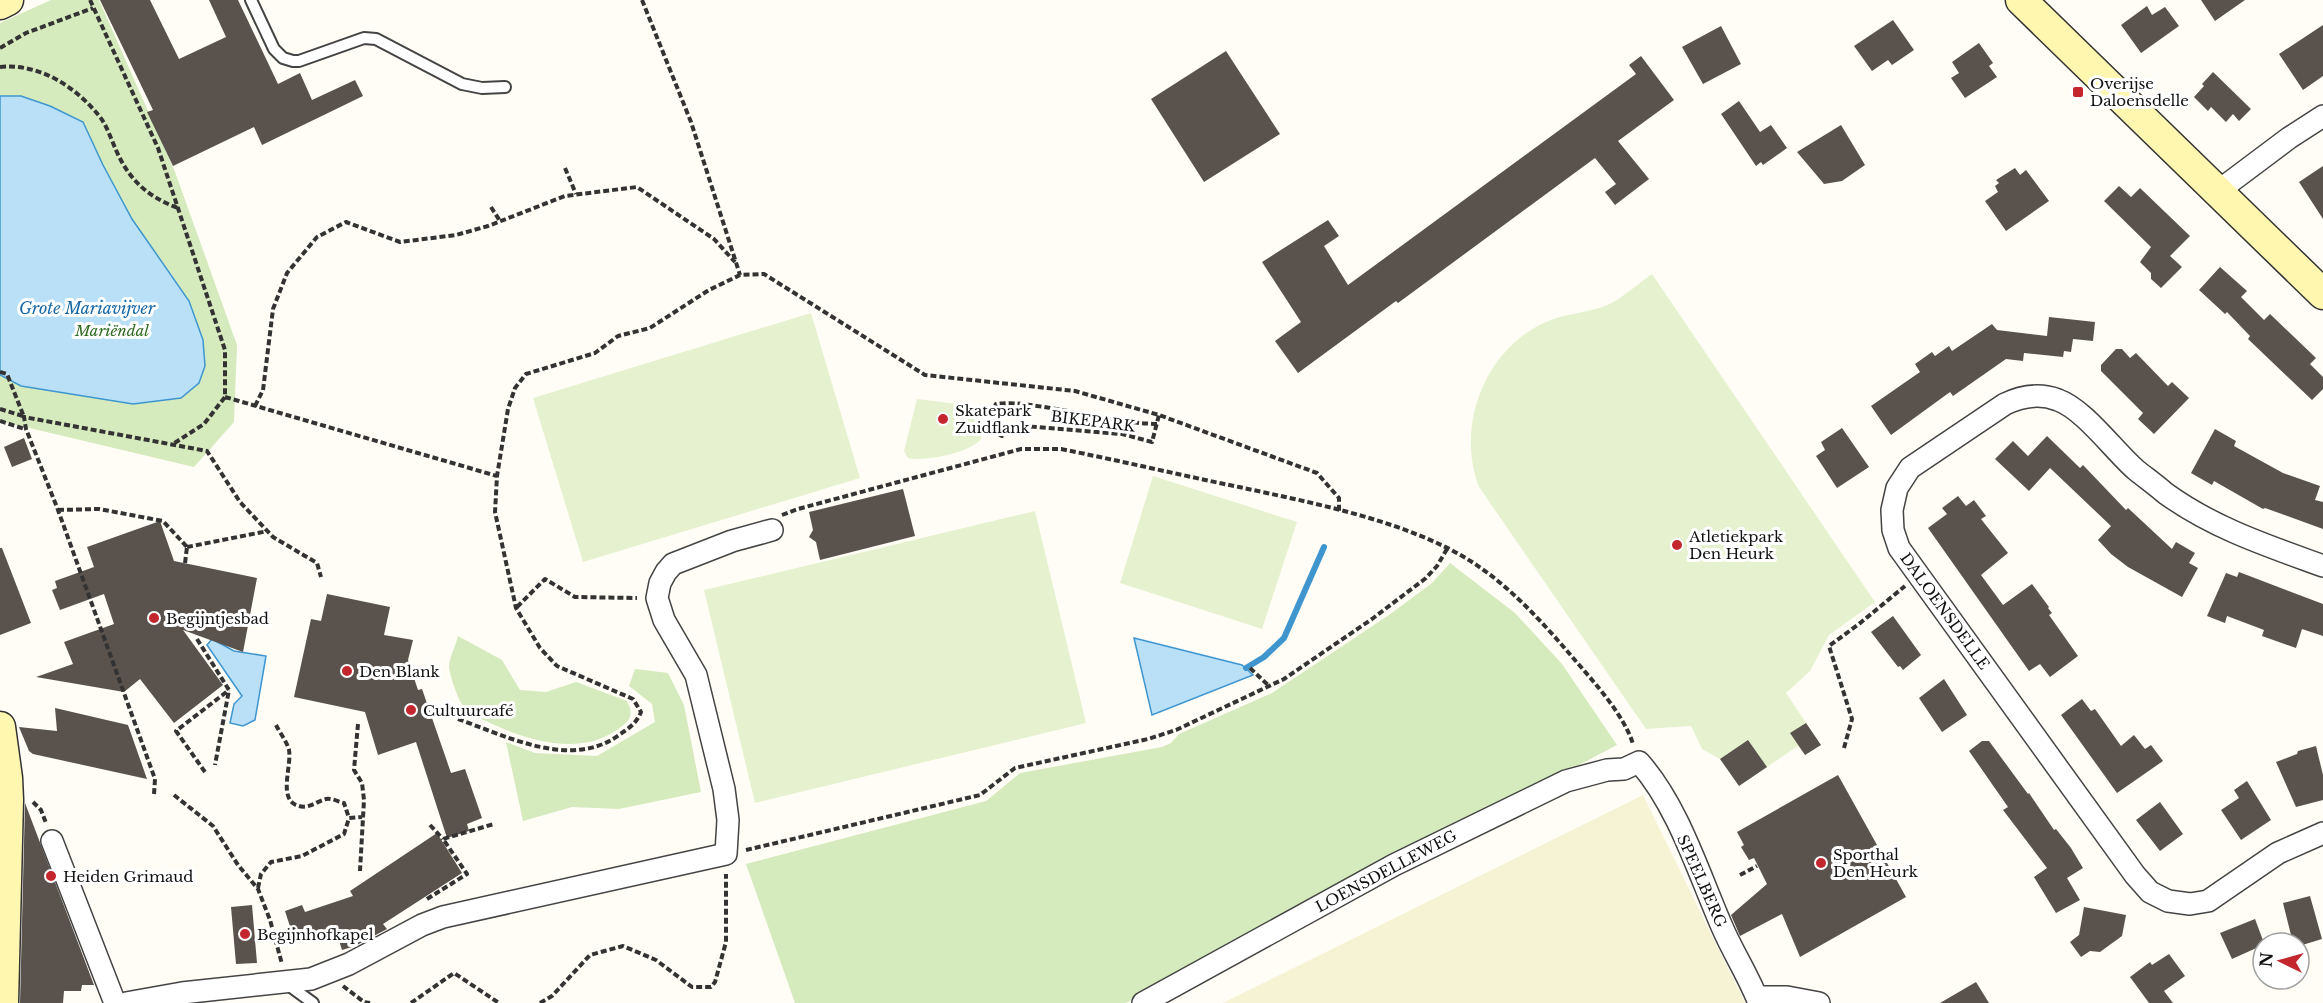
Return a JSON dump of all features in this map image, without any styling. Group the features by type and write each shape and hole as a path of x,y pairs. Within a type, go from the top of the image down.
{"main road":[{"path":"0,4 8,0"},
{"path":"2021,0 2323,294"},
{"path":"0,727 14,786 3,1003"}],"street":[{"path":"2217,192 2289,138 2323,116"},
{"name":"DALOENSDELLE","path":"2323,566 2248,539 2206,520 2136,470 2074,409 2059,400 2041,396 2019,398 2005,404 1910,468 1897,488 1892,510 1893,530 1899,548 2150,892 2168,901 2190,904 2208,901 2278,854 2323,833"},
{"path":"126,1003 182,993 286,983 326,974 422,925 443,917 726,854 728,820 724,789 696,675 664,620 657,598 660,583 674,564 740,538 772,530"},
{"name":"SPEELBERG","path":"1639,762 1665,800 1758,1000"},
{"name":"LOENSDELLEWEG","path":"1143,1003 1394,865 1566,781 1606,770 1624,769 1639,762"},
{"path":"52,841 115,1003"},
{"path":"1758,1000 1787,997 1819,1003"}],"lane":[{"path":"251,0 274,49 283,58 300,61 364,38 376,39 462,84 505,87"},
{"path":"286,983 314,1003"}],"path":[{"path":"90,0 158,148 225,351 225,397 204,424 173,444"},
{"path":"642,0 691,122 740,275"},
{"path":"0,48 26,33 93,8"},
{"path":"0,67 40,71 74,90 101,118 124,167 138,183 157,200 178,208"},
{"path":"566,168 576,194"},
{"path":"255,406 263,390 273,309 288,273 317,237 346,222 400,242 456,235 565,196 637,187 714,239 735,262"},
{"path":"491,207 500,221"},
{"path":"458,719 530,745 557,749 591,749 615,739 636,723 641,712 633,699 557,666 540,648 516,608 495,512 497,476 508,409 515,388 526,374 595,353 618,336 650,328 709,290 740,275 764,274 925,375 1075,391 1160,415 1317,473 1339,498 1339,511"},
{"path":"0,372 7,374 58,510 155,779 154,794"},
{"path":"225,397 497,476"},
{"name":"BIKEPARK","path":"1157,424 1133,423 1067,410 1007,402 996,404 990,416 990,429 1002,436 1023,426 1122,434 1152,442 1160,415"},
{"path":"0,410 24,417 207,451 240,502 273,537 317,563 321,577"},
{"path":"0,421 26,429"},
{"path":"772,530 780,516 798,509 1021,449 1061,448 1303,500 1409,531 1474,563 1523,605 1563,646 1620,718 1630,735 1639,762"},
{"path":"58,510 99,509 163,521 187,547"},
{"path":"187,547 268,531"},
{"path":"185,562 187,547"},
{"path":"540,1003 552,996 590,956 623,945 656,960 692,987 711,987 715,982 726,942 726,854 980,795 1015,768 1157,736 1284,679 1372,619 1426,578 1437,566 1447,549"},
{"path":"516,608 545,579 575,597 657,598"},
{"path":"1844,748 1852,719 1829,646 1905,585"},
{"path":"197,639 230,690 215,765"},
{"path":"1250,668 1269,686"},
{"path":"205,772 176,731 230,690"},
{"path":"358,724 354,770 362,783 364,800 360,871"},
{"path":"258,889 261,874 271,862 302,856 344,834 349,818 344,803 328,798 310,806 299,807 292,803 286,793 286,777 290,764 288,747 276,725"},
{"path":"14,786 41,810 52,841"},
{"path":"174,795 213,826 238,865 258,889 270,920 286,983"},
{"path":"349,818 362,817"},
{"path":"443,839 494,824"},
{"path":"420,904 467,874 443,839 430,825"},
{"path":"1740,875 1756,866"},
{"path":"411,1003 454,973 499,1003"},
{"path":"326,974 364,1002 370,1003"}],"shaded area":[{"path":"1643,795 1745,1003 1223,1003"}],"green space":[{"name":"Mariëndal","path":"51,0 99,0 175,172 237,345 234,422 194,467 0,421 0,23"},
{"name":"Atletiekpark Den Heurk","path":"1652,274 1875,602 1829,635 1810,671 1786,693 1821,745 1805,755 1798,746 1739,786 1720,759 1702,749 1691,726 1646,729 1479,487 1473,465 1471,442 1473,420 1488,376 1501,357 1517,340 1536,327 1553,319 1608,305"},
{"path":"811,313 860,478 583,562 533,398"},
{"name":"Skatepark Zuidflank","path":"917,399 966,405 981,432 981,439 967,448 946,455 925,459 908,458 904,451"},
{"path":"1153,476 1297,522 1262,629 1120,583"},
{"path":"1035,511 1086,723 755,803 704,590"},
{"path":"1450,563 1515,613 1562,664 1617,745 1126,1003 795,1003 746,864 986,801 1020,773 1162,747 1171,743 1179,734 1272,693 1389,615 1432,583"},
{"path":"458,636 502,660 520,690 546,692 576,682 627,701 631,712 629,718 621,727 606,736 590,742 574,744 539,741 474,716 461,702 449,667"},
{"path":"635,669 668,673 684,705 701,792 619,809 572,807 523,821 506,742 535,753 597,756 655,722 652,704 629,686"}],"water":[{"name":"Grote Mariavijver","path":"0,96 21,96 50,106 83,122 132,219 189,301 203,340 205,366 199,383 181,398 133,404 21,386 0,375"},
{"path":"1134,638 1242,665 1253,675 1152,715"},
{"path":"212,639 234,651 266,656 255,720 243,726 230,723 234,704 242,696 207,645"}],"building":[{"path":"100,0 150,0 179,59 226,37 209,0 238,0 278,84 300,73 312,100 355,80 363,96 262,145 254,127 173,166 147,112 153,110"},
{"path":"2201,0 2245,0 2215,21"},
{"path":"2147,6 2152,15 2165,7 2179,26 2141,53 2121,25"},
{"path":"1893,20 1914,50 1892,65 1888,60 1872,71 1854,46"},
{"path":"2323,25 2323,76 2303,90 2279,54"},
{"path":"1721,26 1741,64 1703,84 1682,47"},
{"path":"1979,43 1993,63 1989,66 1997,77 1965,98 1951,78 1959,73 1952,62"},
{"path":"1226,51 1280,134 1204,182 1151,99"},
{"path":"1641,56 1674,100 1618,141 1649,179 1615,205 1605,192 1616,184 1595,158 1398,303 1396,301 1298,373 1275,341 1301,322 1262,262 1328,220 1339,236 1324,246 1348,285 1636,74 1629,65"},
{"path":"2213,72 2251,109 2239,121 2233,114 2226,122 2211,107 2208,111 2194,97"},
{"path":"1739,101 1760,132 1771,125 1787,148 1763,165 1761,162 1756,166 1721,114"},
{"path":"1841,125 1865,165 1842,181 1824,184 1797,152"},
{"path":"2323,166 2323,219 2299,182"},
{"path":"2015,168 2020,175 2026,170 2049,201 2006,231 1985,201 1998,192 1995,186 1999,183 1996,180"},
{"path":"2119,186 2131,197 2140,188 2190,236 2170,256 2182,267 2161,288 2151,279 2151,273 2140,262 2151,247 2104,201"},
{"path":"2220,267 2247,291 2241,297 2264,320 2270,314 2316,358 2310,364 2323,377 2323,389 2312,400 2248,339 2250,336 2227,312 2225,314 2199,290"},
{"path":"2049,317 2095,322 2093,341 2073,339 2071,352 2064,351 2063,357 2024,353 2023,361 2006,359 1953,396 1950,392 1891,435 1871,406 1920,372 1915,364 1932,352 1935,356 1949,346 1952,351 1992,324 1997,330 2047,336"},
{"path":"2116,349 2122,349 2130,358 2136,353 2168,386 2172,382 2189,398 2154,434 2138,419 2143,413 2101,371 2101,365"},
{"path":"1842,428 1869,467 1837,488 1816,456 1825,450 1821,442"},
{"path":"2215,429 2236,441 2234,446 2283,473 2320,486 2315,500 2323,502 2323,529 2263,509 2214,481 2212,485 2191,473"},
{"path":"2047,436 2080,468 2083,465 2126,510 2128,508 2172,549 2176,542 2195,553 2189,563 2198,568 2182,597 2128,567 2111,554 2098,540 2111,526 2050,468 2029,491 1995,459 2013,441 2028,456"},
{"path":"24,438 32,459 12,467 4,447"},
{"path":"903,489 915,536 820,560 816,542 809,537 813,530 809,512"},
{"path":"1958,496 1966,506 1974,500 1986,516 1981,519 2008,553 1981,575 2003,605 2032,584 2049,607 2052,613 2049,615 2078,656 2050,677 2040,664 2029,671 1928,528 1947,514 1942,508"},
{"path":"160,521 174,561 257,578 243,652 183,630 223,685 174,723 140,679 124,692 36,677 73,664 64,642 114,624 104,594 60,610 52,590 57,588 55,581 94,567 87,547"},
{"path":"0,548 2,548 31,623 0,635"},
{"path":"2239,572 2323,604 2323,636 2302,629 2296,648 2262,636 2264,630 2227,616 2225,623 2207,616 2226,573 2237,577"},
{"path":"327,594 390,607 384,635 413,640 408,660 418,690 422,689 451,773 465,769 482,818 467,824 469,831 447,838 416,742 378,755 365,712 294,697 311,619 321,621"},
{"path":"1893,616 1921,655 1903,670 1900,666 1898,667 1871,632"},
{"path":"1944,679 1967,715 1942,732 1919,698"},
{"path":"2082,699 2091,711 2095,709 2121,746 2134,735 2145,749 2151,745 2163,761 2117,793 2061,715"},
{"path":"55,708 128,725 147,779 33,754 29,751 19,727 57,731"},
{"path":"1806,723 1821,745 1805,755 1790,733"},
{"path":"1748,740 1767,767 1739,786 1720,759"},
{"path":"1982,741 1989,741 2054,830 2056,829 2071,848 2083,868 2067,878 2080,900 2056,913 2034,877 2047,868 2003,810 2008,807 1969,751"},
{"path":"2316,746 2323,775 2323,800 2296,807 2276,762 2297,754 2298,751"},
{"name":"Sporthal Den Heurk","path":"1838,775 1906,897 1800,957 1782,914 1740,936 1731,915 1767,884 1754,858 1749,860 1741,847 1744,845 1737,832"},
{"path":"2247,781 2271,820 2241,840 2221,810 2239,798 2234,790"},
{"path":"2160,802 2183,834 2160,851 2136,820"},
{"path":"25,803 94,985 82,985 81,991 64,991 63,1003 20,1003"},
{"path":"437,833 462,873 383,924 387,929 355,946 342,950 335,928 295,942 285,911 302,905 305,912 353,896 350,891"},
{"path":"2310,896 2322,939 2311,942 2311,931 2290,931 2283,903"},
{"name":"Begijnhofkapel","path":"252,905 257,963 236,964 231,907"},
{"path":"2084,907 2126,915 2122,936 2100,952 2090,951 2081,957 2070,942 2079,935"},
{"path":"2255,919 2260,931 2251,931 2251,950 2232,959 2220,933"},
{"path":"2169,954 2185,976 2164,991 2173,1003 2149,1003 2130,977 2150,962 2152,965"},
{"path":"1976,982 1989,1003 1940,1003"}],"waterway":[{"path":"1246,668 1264,657 1284,638 1324,547"}],"place":[{"name":"Overijse Daloensdelle","path":"2078,92"},
{"name":"Skatepark Zuidflank","path":"943,419"},
{"name":"Atletiekpark Den Heurk","path":"1677,545"},
{"name":"Begijntjesbad","path":"154,618"},
{"name":"Den Blank","path":"347,671"},
{"name":"Cultuurcafé","path":"411,710"},
{"name":"Sporthal Den Heurk","path":"1821,863"},
{"name":"Heiden Grimaud","path":"51,876"},
{"name":"Begijnhofkapel","path":"245,934"}]}
